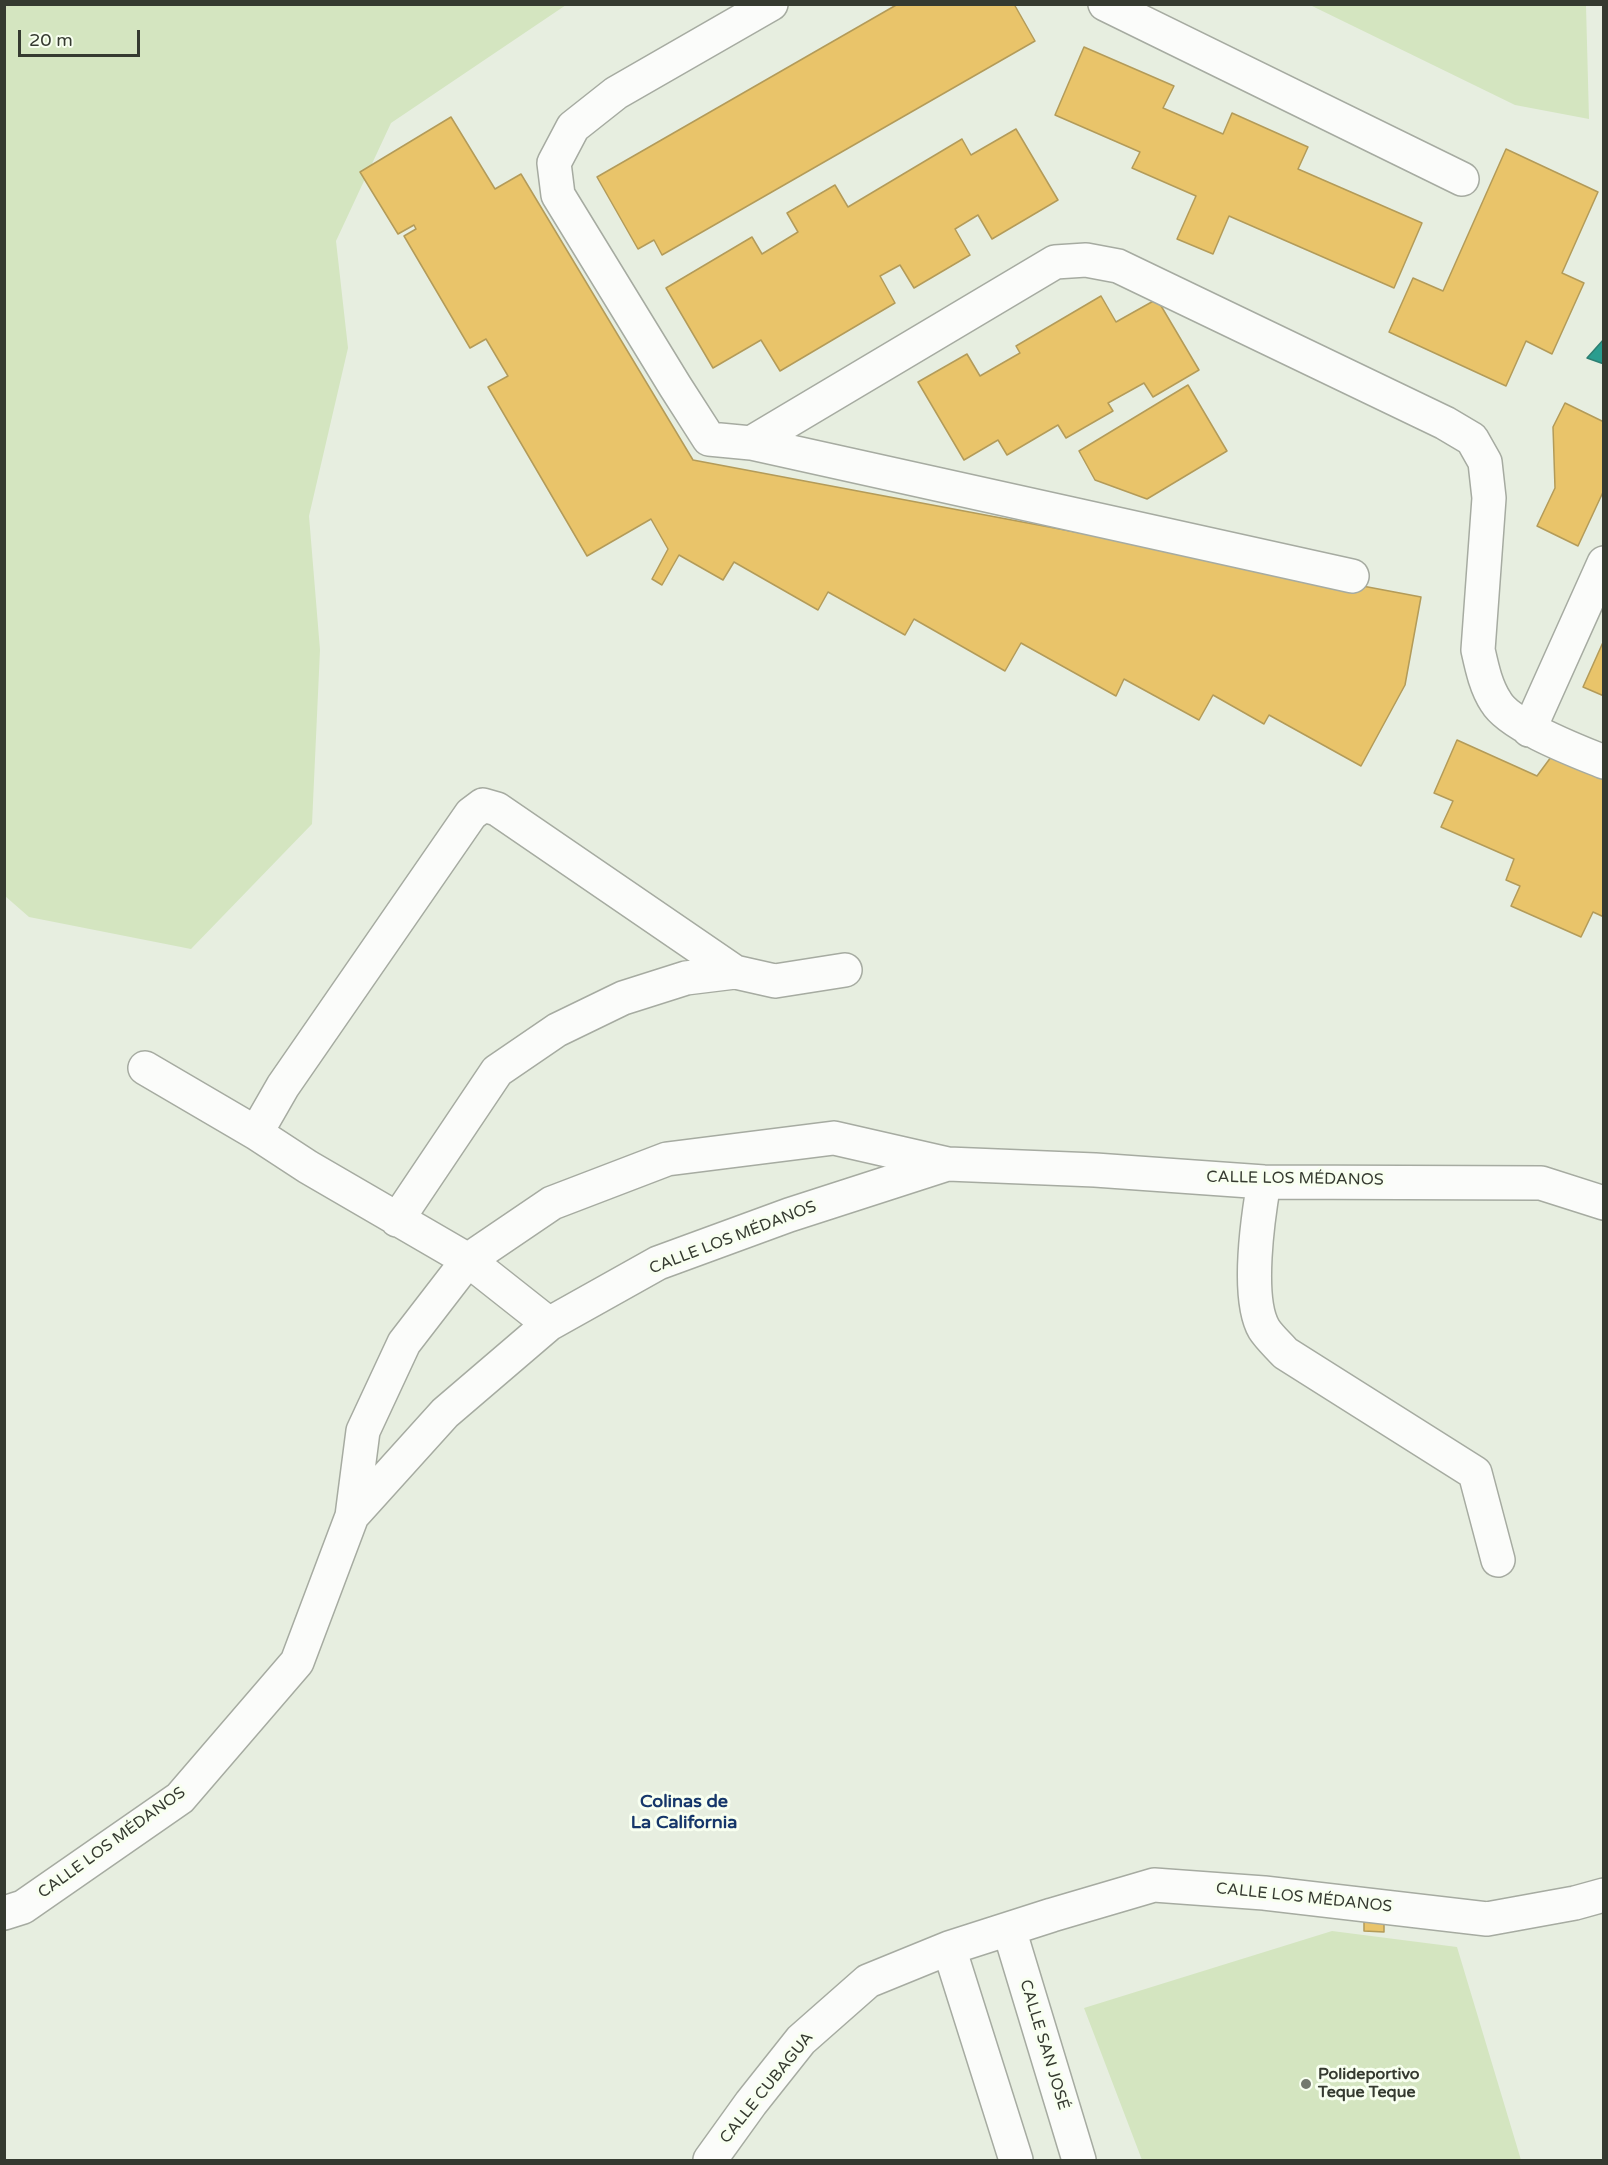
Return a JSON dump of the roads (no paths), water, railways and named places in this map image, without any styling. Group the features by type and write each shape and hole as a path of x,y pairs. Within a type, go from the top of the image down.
{"street":[{"path":"771,4 616,93 573,127 554,163 558,195 709,439 751,443 1352,576"},
{"path":"1105,4 1462,179"},
{"path":"751,443 1055,262 1086,260 1118,266 1445,423 1472,439 1485,462 1489,498 1478,650 1482,670 1496,704 1529,730 1604,762"},
{"path":"1529,730 1604,563"},
{"path":"256,1133 283,1086 444,853 471,814 483,805 497,809 735,972"},
{"path":"397,1220 497,1071 557,1030 623,998 686,978 735,972 775,981 845,970"},
{"path":"145,1068 397,1220 468,1260 549,1324"},
{"name":"CALLE LOS MÉDANOS","path":"4,1913 23,1907 180,1798 297,1662 352,1516 363,1431 404,1343 468,1260 552,1203 667,1159 834,1138 948,1164 1095,1170 1264,1182 1541,1183 1604,1203"},
{"name":"CALLE LOS MÉDANOS","path":"352,1516 445,1413 549,1324 658,1263 789,1215 948,1164"},
{"path":"1264,1182 1256,1227 1255,1303 1264,1328 1285,1353 1475,1473 1498,1560"},
{"name":"CALLE LOS MÉDANOS","path":"949,1948 1154,1885 1264,1893 1487,1919 1575,1903 1604,1895"},
{"name":"CALLE SAN JOSÉ","path":"1009,1929 1079,2160"},
{"path":"949,1948 1016,2160"},
{"name":"CALLE CUBAGUA","path":"710,2160 801,2040 868,1981 949,1948"}],"place":[{"name":"Polideportivo Teque Teque","path":"1306,2084"}],"district":[{"name":"Colinas de La California","path":"684,1812"}]}
